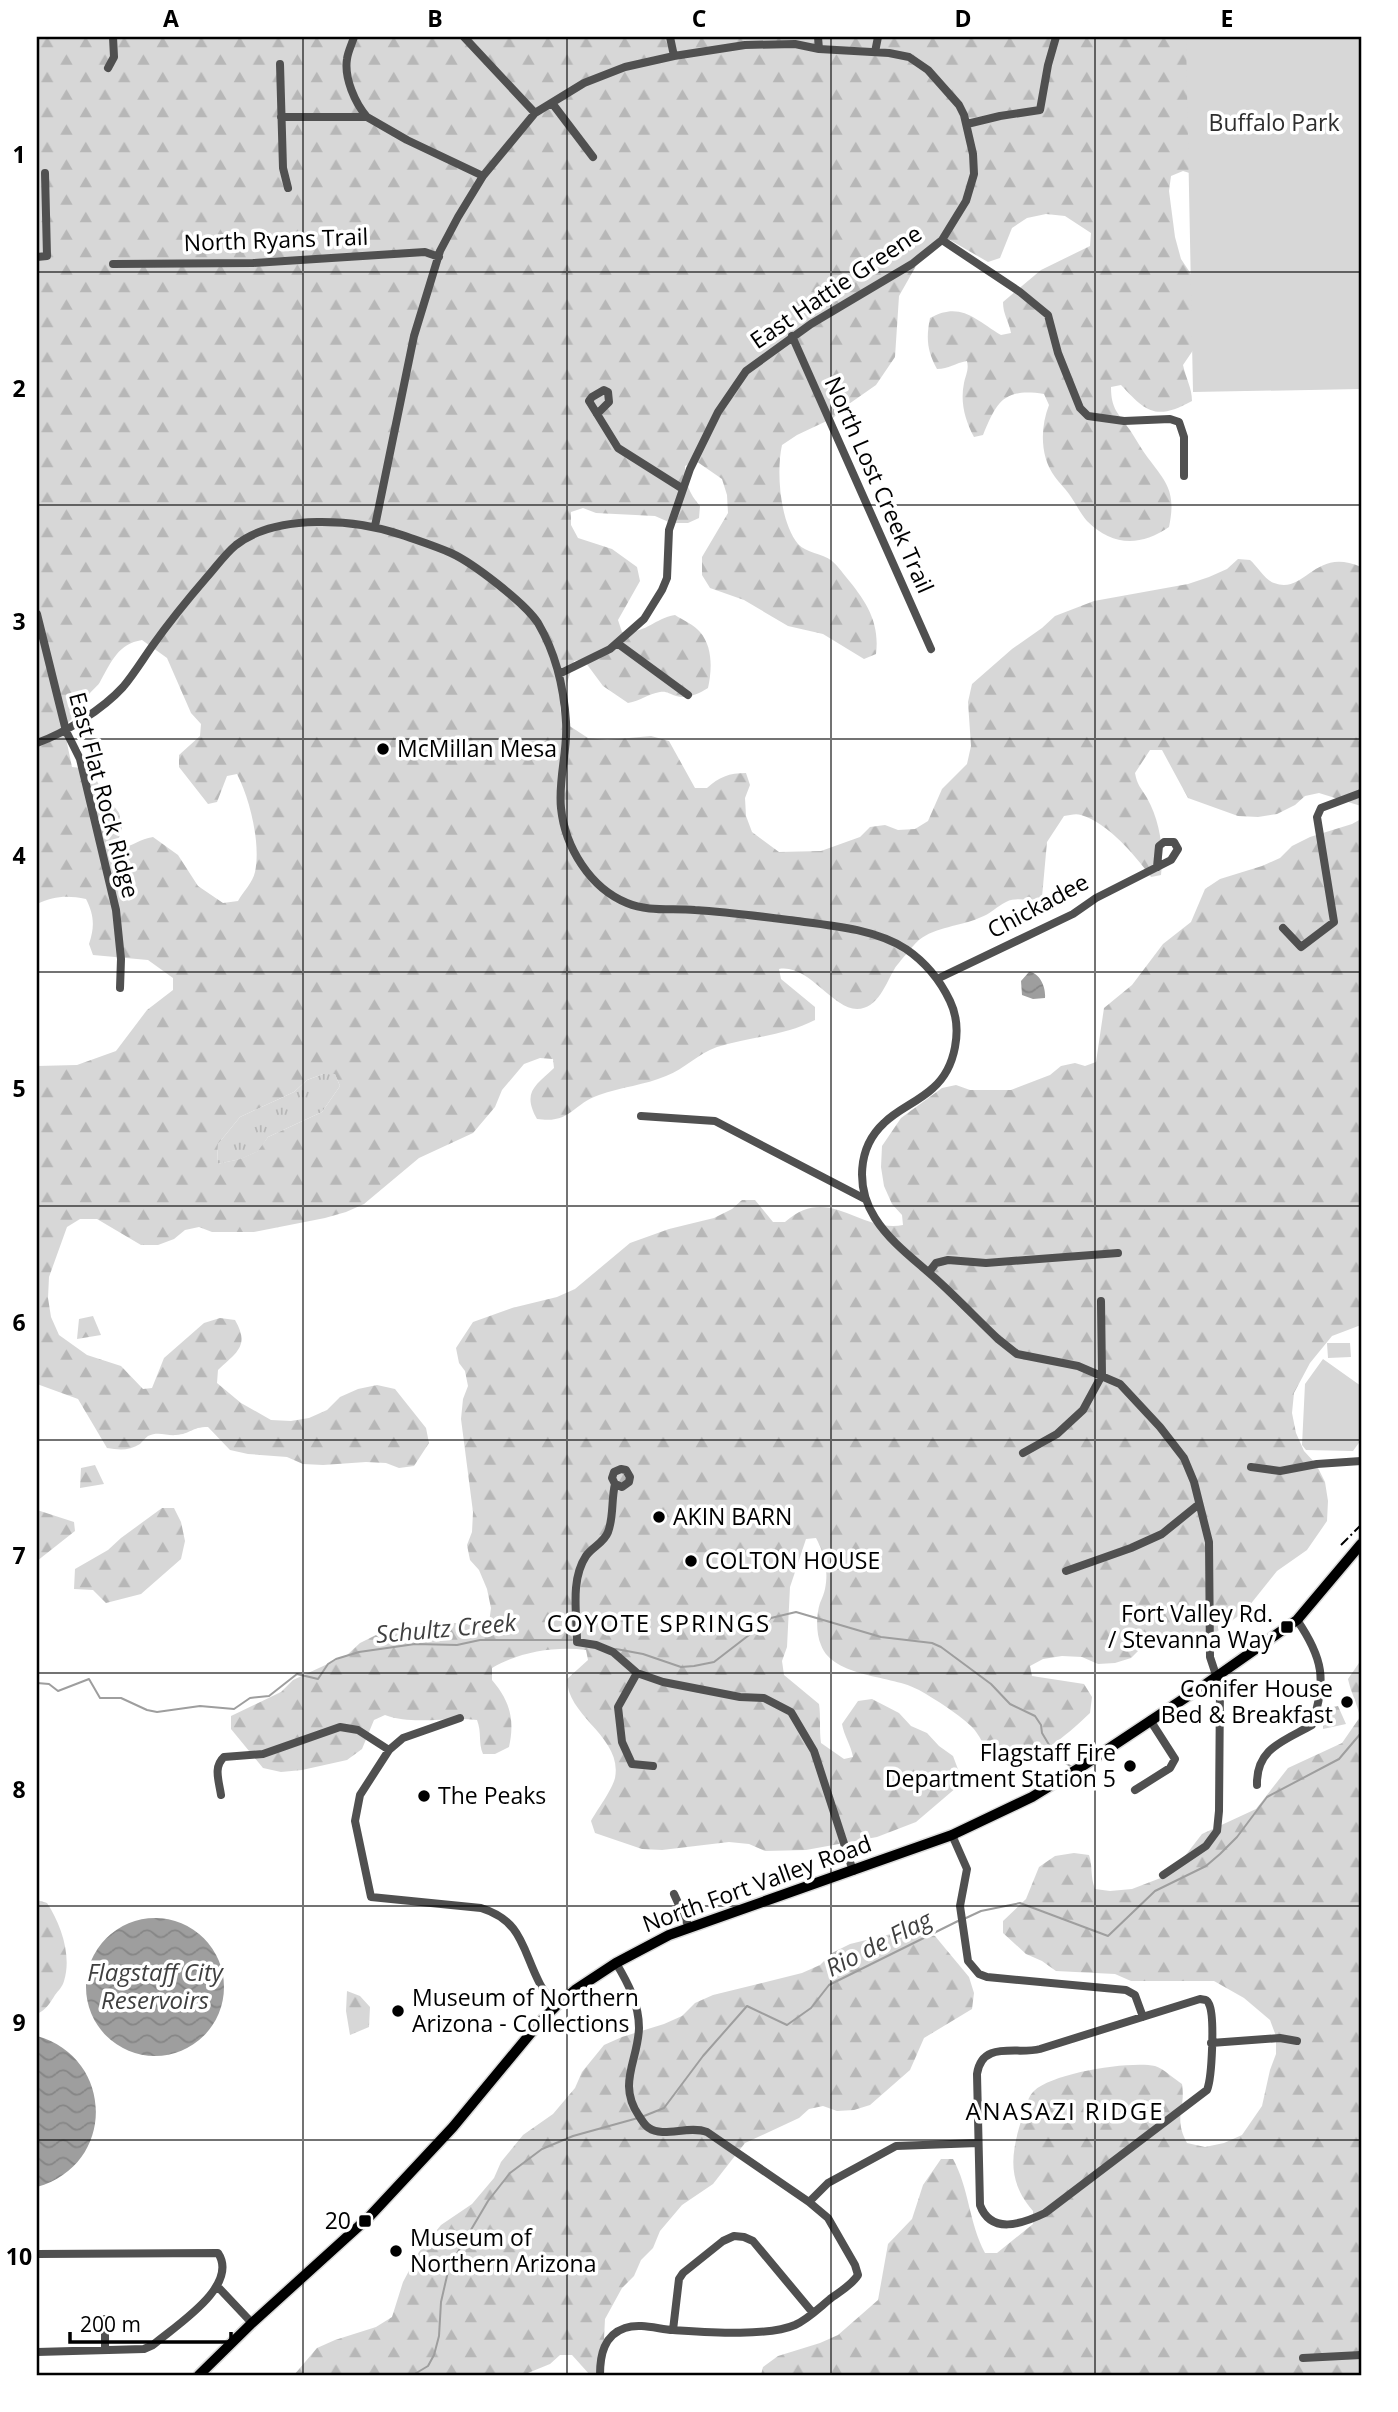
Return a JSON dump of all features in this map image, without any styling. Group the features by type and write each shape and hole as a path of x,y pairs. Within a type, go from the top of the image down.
{"main road":[{"name":"North Fort Valley Road","path":"199,2375 377,2209 453,2127 556,2006 575,1990 616,1963 689,1927 952,1835 1032,1797 1218,1675 1297,1619 1361,1544"}],"street":[{"path":"107,68 114,57 113,37"},
{"path":"354,37 346,61 358,106 367,117 407,140 483,176"},
{"path":"464,37 535,113"},
{"path":"670,37 674,56"},
{"path":"818,37 820,48"},
{"path":"875,52 878,37"},
{"path":"967,124 1040,110 1056,37"},
{"name":"East Hattie Greene","path":"375,526 414,336 439,257 458,217 483,176 535,113 584,83 625,67 674,56 770,44 795,44 909,57 928,70 959,105 967,124 974,174 966,201 942,240 912,264 792,337 746,371 718,412 690,469 669,530 667,578 662,590 644,619 617,643 586,663 559,674"},
{"path":"280,64 283,168 288,188"},
{"path":"552,103 593,157"},
{"path":"281,117 367,117"},
{"path":"37,257 47,256 45,173"},
{"path":"942,240 1020,292 1048,315 1058,353 1080,408 1088,416 1124,421 1170,419 1179,422 1184,437 1184,476"},
{"name":"North Ryans Trail","path":"113,264 253,263 425,252 439,257"},
{"name":"North Lost Creek Trail","path":"792,337 932,649"},
{"path":"597,414 618,448 683,489"},
{"path":"37,743 66,731 122,688 185,603 235,546 258,533 288,525 326,523 375,526 456,555 513,597 535,619 547,641 559,674 567,723 561,806 565,829 573,849 591,877 609,894 629,905 652,909 724,912 841,927 901,946 920,960 937,979 951,1002 957,1020 954,1052 936,1086 885,1122 873,1134 865,1150 861,1169 865,1199 887,1234 1017,1354 1078,1366 1120,1384 1160,1427 1184,1458 1194,1482 1209,1542 1210,1657 1218,1675 1219,1811 1217,1831 1206,1846 1163,1875"},
{"name":"East Flat Rock Ridge","path":"37,614 66,731 80,759 116,910 121,959 120,988"},
{"path":"617,643 688,695"},
{"path":"1283,928 1301,947 1334,922 1317,817 1321,808 1361,793"},
{"name":"Chickadee","path":"937,979 1073,914 1096,898 1157,867"},
{"path":"641,1116 715,1121 865,1199"},
{"path":"929,1272 936,1263 948,1260 986,1263 1118,1253"},
{"path":"1023,1453 1057,1434 1083,1410 1102,1375 1101,1301"},
{"path":"1251,1467 1280,1471 1317,1464 1361,1461"},
{"path":"615,1484 612,1520 606,1537 586,1555 578,1572 577,1642 596,1645 613,1652 637,1673 663,1682 740,1697 764,1698 791,1713 814,1751 853,1871"},
{"path":"1066,1572 1131,1549 1162,1534 1199,1504"},
{"path":"1257,1785 1257,1771 1268,1750 1311,1725 1320,1699 1319,1664 1315,1646 1297,1619"},
{"path":"637,1673 618,1707 622,1742 632,1764 653,1766"},
{"path":"460,1718 403,1738 389,1750 360,1795 355,1812 371,1897 481,1908 499,1913 514,1928 541,1985 556,2006"},
{"path":"1135,1790 1170,1768 1175,1759 1150,1720"},
{"path":"221,1795 217,1770 224,1757 263,1754 340,1727 358,1730 389,1750"},
{"path":"952,1835 967,1870 960,1906 968,1961 979,1974 987,1977 1126,1990 1135,1995 1143,2017"},
{"path":"674,1894 689,1927"},
{"path":"600,2375 603,2349 614,2334 634,2326 673,2330 774,2331 798,2324 853,2283 858,2276 855,2265 828,2218 810,2202 707,2132 690,2129 659,2132 645,2125 632,2105 628,2082 639,2029 638,2011 633,1993 616,1963"},
{"path":"1195,2000 1206,2000 1210,2005 1212,2076 1207,2090 1045,2213 1006,2225 989,2221 980,2205 978,2143 977,2074 985,2056 996,2051 1040,2049 1143,2017 1195,2000"},
{"path":"1211,2043 1280,2039 1297,2041"},
{"path":"810,2202 828,2183 896,2146 978,2143"},
{"path":"673,2330 679,2279 723,2241 734,2236 753,2241 813,2313"},
{"path":"37,2254 218,2253 222,2259 218,2287 153,2345 144,2349 37,2352"},
{"path":"218,2287 252,2323"},
{"path":"105,2319 105,2350"},
{"path":"1303,2358 1361,2355"}],"green space":[{"path":"37,37 1287,37 1244,190 1183,171 1171,176 1169,191 1175,237 1181,259 1191,274 1200,340 1183,365 1192,401 1169,411 1152,411 1138,402 1121,385 1111,387 1116,410 1169,490 1169,527 1147,538 1126,541 1106,535 1097,529 1084,518 1046,461 1043,433 1049,405 1044,394 1011,395 993,413 983,435 974,437 963,404 967,361 937,369 929,350 930,318 950,311 967,314 1001,335 1011,333 1003,302 1041,270 1090,246 1091,233 1065,216 1046,214 1027,218 1012,228 1000,258 988,262 950,240 936,242 916,266 899,296 895,357 876,385 833,418 782,445 780,456 783,510 792,535 801,547 834,563 860,595 874,622 876,654 864,659 823,634 788,626 744,600 710,588 702,575 702,557 728,513 727,495 722,479 696,461 685,466 685,472 688,488 700,506 699,518 688,523 671,523 655,516 596,513 583,508 571,512 571,525 578,538 612,549 637,567 640,581 618,620 622,632 638,630 675,615 700,632 710,659 708,688 685,697 660,692 628,703 603,686 583,659 574,661 560,706 562,721 588,738 607,740 651,736 669,741 695,788 707,788 725,776 746,773 750,785 745,798 746,816 752,832 779,852 821,851 860,837 870,827 885,825 898,830 915,829 928,821 942,789 967,764 971,746 968,702 972,684 1055,616 1094,601 1188,584 1227,569 1238,559 1250,560 1271,581 1285,585 1294,583 1321,566 1332,562 1345,562 1361,567 1361,806 1319,793 1305,796 1295,805 1277,814 1238,816 1188,798 1162,750 1150,750 1135,773 1158,826 1162,856 1161,875 1151,877 1129,850 1101,825 1079,814 1064,816 1047,842 1042,897 1010,900 972,921 940,929 925,936 896,966 885,988 871,1005 857,1009 848,1007 800,973 779,969 781,979 815,1007 815,1020 779,1033 717,1047 673,1073 599,1095 557,1119 537,1119 531,1102 536,1085 554,1068 553,1059 540,1058 524,1064 502,1090 495,1107 473,1133 419,1158 364,1204 325,1218 254,1232 212,1232 199,1227 185,1230 174,1239 158,1245 141,1245 97,1219 80,1219 67,1227 49,1277 48,1298 51,1317 59,1335 87,1355 121,1366 143,1389 152,1388 164,1358 204,1323 220,1318 235,1320 241,1342 236,1353 218,1370 217,1383 241,1403 271,1420 291,1421 309,1418 327,1410 340,1397 358,1389 377,1385 395,1389 426,1428 429,1443 414,1466 399,1468 386,1463 366,1462 303,1464 287,1457 248,1454 230,1450 208,1427 181,1434 152,1435 128,1449 107,1448 78,1399 37,1384 37,1066 77,1065 116,1051 147,1010 173,990 173,978 148,960 93,955 89,944 93,921 86,899 61,897 37,904","holes":["142,640 167,658 191,713 201,724 200,736 179,755 179,767 208,804 217,802 227,776 237,774 246,796 257,848 255,872 238,901 223,903 198,886 178,855 153,837 121,848 119,838 122,828 119,813 91,769 72,767 67,743 68,723 100,682 121,649","323,1074 335,1074 340,1086 322,1112 268,1137 258,1151 240,1159 217,1164 218,1144 240,1117 294,1092 307,1080"]},
{"name":"Buffalo Park","path":"1186,37 1361,37 1361,389 1193,392"},
{"path":"1361,819 1361,1325 1332,1336 1310,1363 1294,1393 1292,1413 1296,1433 1304,1451 1316,1464 1325,1482 1327,1521 1307,1550 1277,1571 1245,1611 1204,1641 1190,1644 1177,1639 1160,1640 1144,1645 1131,1658 1115,1663 1098,1664 1082,1657 1062,1656 1043,1659 1030,1666 1032,1676 1084,1684 1092,1697 1090,1713 1046,1749 1025,1757 1004,1758 990,1752 965,1721 919,1690 850,1670 828,1656 819,1641 817,1624 826,1582 825,1562 816,1538 806,1539 790,1587 787,1647 782,1661 784,1675 819,1704 821,1743 844,1759 853,1757 842,1724 858,1701 872,1699 899,1713 911,1726 927,1733 953,1756 959,1772 957,1787 916,1822 877,1837 806,1850 765,1851 749,1844 729,1842 662,1850 642,1849 595,1833 591,1821 613,1783 615,1764 611,1751 569,1692 567,1679 588,1660 586,1650 538,1652 514,1658 492,1668 492,1680 507,1703 511,1719 509,1747 495,1754 483,1754 477,1720 408,1720 385,1715 374,1720 362,1749 347,1760 281,1772 263,1768 231,1729 231,1716 281,1692 293,1680 347,1655 360,1643 378,1634 423,1623 464,1623 477,1628 489,1623 491,1608 487,1589 479,1570 470,1560 467,1545 472,1532 473,1512 461,1419 463,1399 468,1386 456,1348 473,1322 575,1289 630,1243 669,1229 714,1218 732,1209 742,1200 755,1200 773,1222 785,1222 801,1211 816,1207 830,1208 887,1226 903,1225 902,1215 892,1204 884,1186 881,1167 882,1146 901,1118 942,1088 956,1085 970,1090 1011,1090 1050,1075 1061,1066 1075,1063 1085,1066 1096,1062 1104,1008 1132,985 1163,944 1191,922 1205,889 1220,879 1280,858 1292,846 1310,837"},
{"path":"323,1074 335,1074 340,1086 322,1112 268,1137 259,1151 241,1159 217,1164 218,1144 240,1117 294,1092 307,1080"},
{"path":"93,1316 101,1335 77,1339 79,1319"},
{"path":"1327,1343 1350,1343 1351,1357 1328,1358"},
{"path":"1323,1359 1361,1386 1361,1440 1353,1451 1306,1450 1302,1445 1305,1384"},
{"path":"95,1465 104,1484 80,1488 81,1468"},
{"path":"162,1508 174,1508 181,1522 185,1541 181,1559 141,1594 106,1603 93,1590 74,1589 75,1569 108,1550"},
{"path":"37,1510 74,1522 75,1531 37,1561"},
{"path":"1361,1660 1361,2375 761,2375 763,2367 778,2356 838,2335 878,2300 888,2244 912,2219 923,2185 941,2159 953,2159 985,2253 997,2253 1033,2224 1033,2211 1018,2188 1013,2165 1019,2128 1029,2099 1034,2091 1044,2085 1092,2070 1128,2065 1155,2066 1182,2084 1180,2119 1187,2143 1205,2147 1242,2135 1262,2106 1276,2054 1276,2036 1270,2020 1244,1998 1214,1981 1131,1981 1115,1974 1056,1971 1026,1954 1003,1933 1003,1921 1026,1899 1039,1867 1055,1856 1074,1853 1089,1855 1095,1889 1132,1889 1171,1874 1202,1834 1256,1809 1288,1768 1342,1743 1360,1717 1348,1679"},
{"path":"1338,1706 1346,1724 1323,1729 1324,1709"},
{"path":"37,1900 47,1903 57,1921 64,1940 67,1961 63,1985 48,2006 37,2014"},
{"path":"917,1932 935,1936 969,1977 974,1993 972,2009 924,2038 910,2070 870,2105 854,2110 837,2111 823,2106 809,2109 799,2118 745,2143 713,2184 682,2205 660,2231 653,2248 641,2260 634,2276 622,2288 605,2319 603,2359 597,2375 590,2375 572,2355 560,2355 550,2364 523,2375 294,2375 317,2348 376,2327 392,2317 403,2282 419,2252 441,2225 472,2204 494,2178 501,2162 523,2135 553,2114 575,2088 582,2072 604,2045 682,2016 695,2003 713,1995 802,1973 820,1965 832,1953 850,1944 895,1933"},
{"path":"347,1991 360,1996 370,2007 369,2027 350,2035 346,2011"}],"water":[{"path":"1029,972 1042,981 1045,998 1033,999 1022,995 1021,981"},
{"name":"Flagstaff City Reservoirs","path":"155,1918 182,1923 204,1938 219,1960 224,1987 219,2014 204,2036 182,2051 155,2056 128,2051 106,2036 91,2014 86,1987 91,1960 106,1938 128,1923"},
{"name":"Flagstaff City Reservoirs","path":"37,2036 63,2048 81,2066 92,2088 96,2112 92,2135 81,2157 63,2175 37,2187"}],"waterway":[{"name":"Schultz Creek","path":"616,1649 643,1654 681,1667 714,1662 771,1618 796,1612 881,1637 932,1643 991,1684 1010,1704 1035,1716 1057,1758 1072,1767"},
{"name":"Schultz Creek","path":"37,1683 49,1684 58,1691 89,1679 100,1698 121,1698 157,1712 200,1706 234,1709 250,1698 269,1696 297,1674 318,1679 328,1664 359,1652 415,1644 457,1645 480,1640 572,1640"},
{"name":"Rio de Flag","path":"966,1918 981,1911 1020,1903 1108,1936 1155,1891 1206,1866 1220,1854 1237,1837 1267,1797 1339,1759 1361,1733"},
{"name":"Rio de Flag","path":"644,2116 664,2108 703,2056 747,2006 787,2025 811,2008 829,1985 958,1921"},
{"name":"Rio de Flag","path":"413,2375 428,2366 434,2355 449,2267 488,2201 510,2173 542,2149 573,2136 638,2118"}],"railway":[{"path":"1341,1545 1361,1525"}],"place":[{"name":"McMillan Mesa","path":"383,749"},
{"name":"AKIN BARN","path":"659,1517"},
{"name":"COLTON HOUSE","path":"691,1561"},
{"name":"Fort Valley Rd. / Stevanna Way","path":"1287,1627"},
{"name":"Conifer House Bed & Breakfast","path":"1347,1702"},
{"name":"Flagstaff Fire Department Station 5","path":"1130,1766"},
{"name":"The Peaks","path":"424,1796"},
{"name":"Museum of Northern Arizona - Collections","path":"398,2011"},
{"name":"20","path":"365,2221"},
{"name":"Museum of Northern Arizona","path":"396,2251"}],"district":[{"name":"COYOTE SPRINGS","path":"659,1624"},
{"name":"ANASAZI RIDGE","path":"1065,2112"}]}
